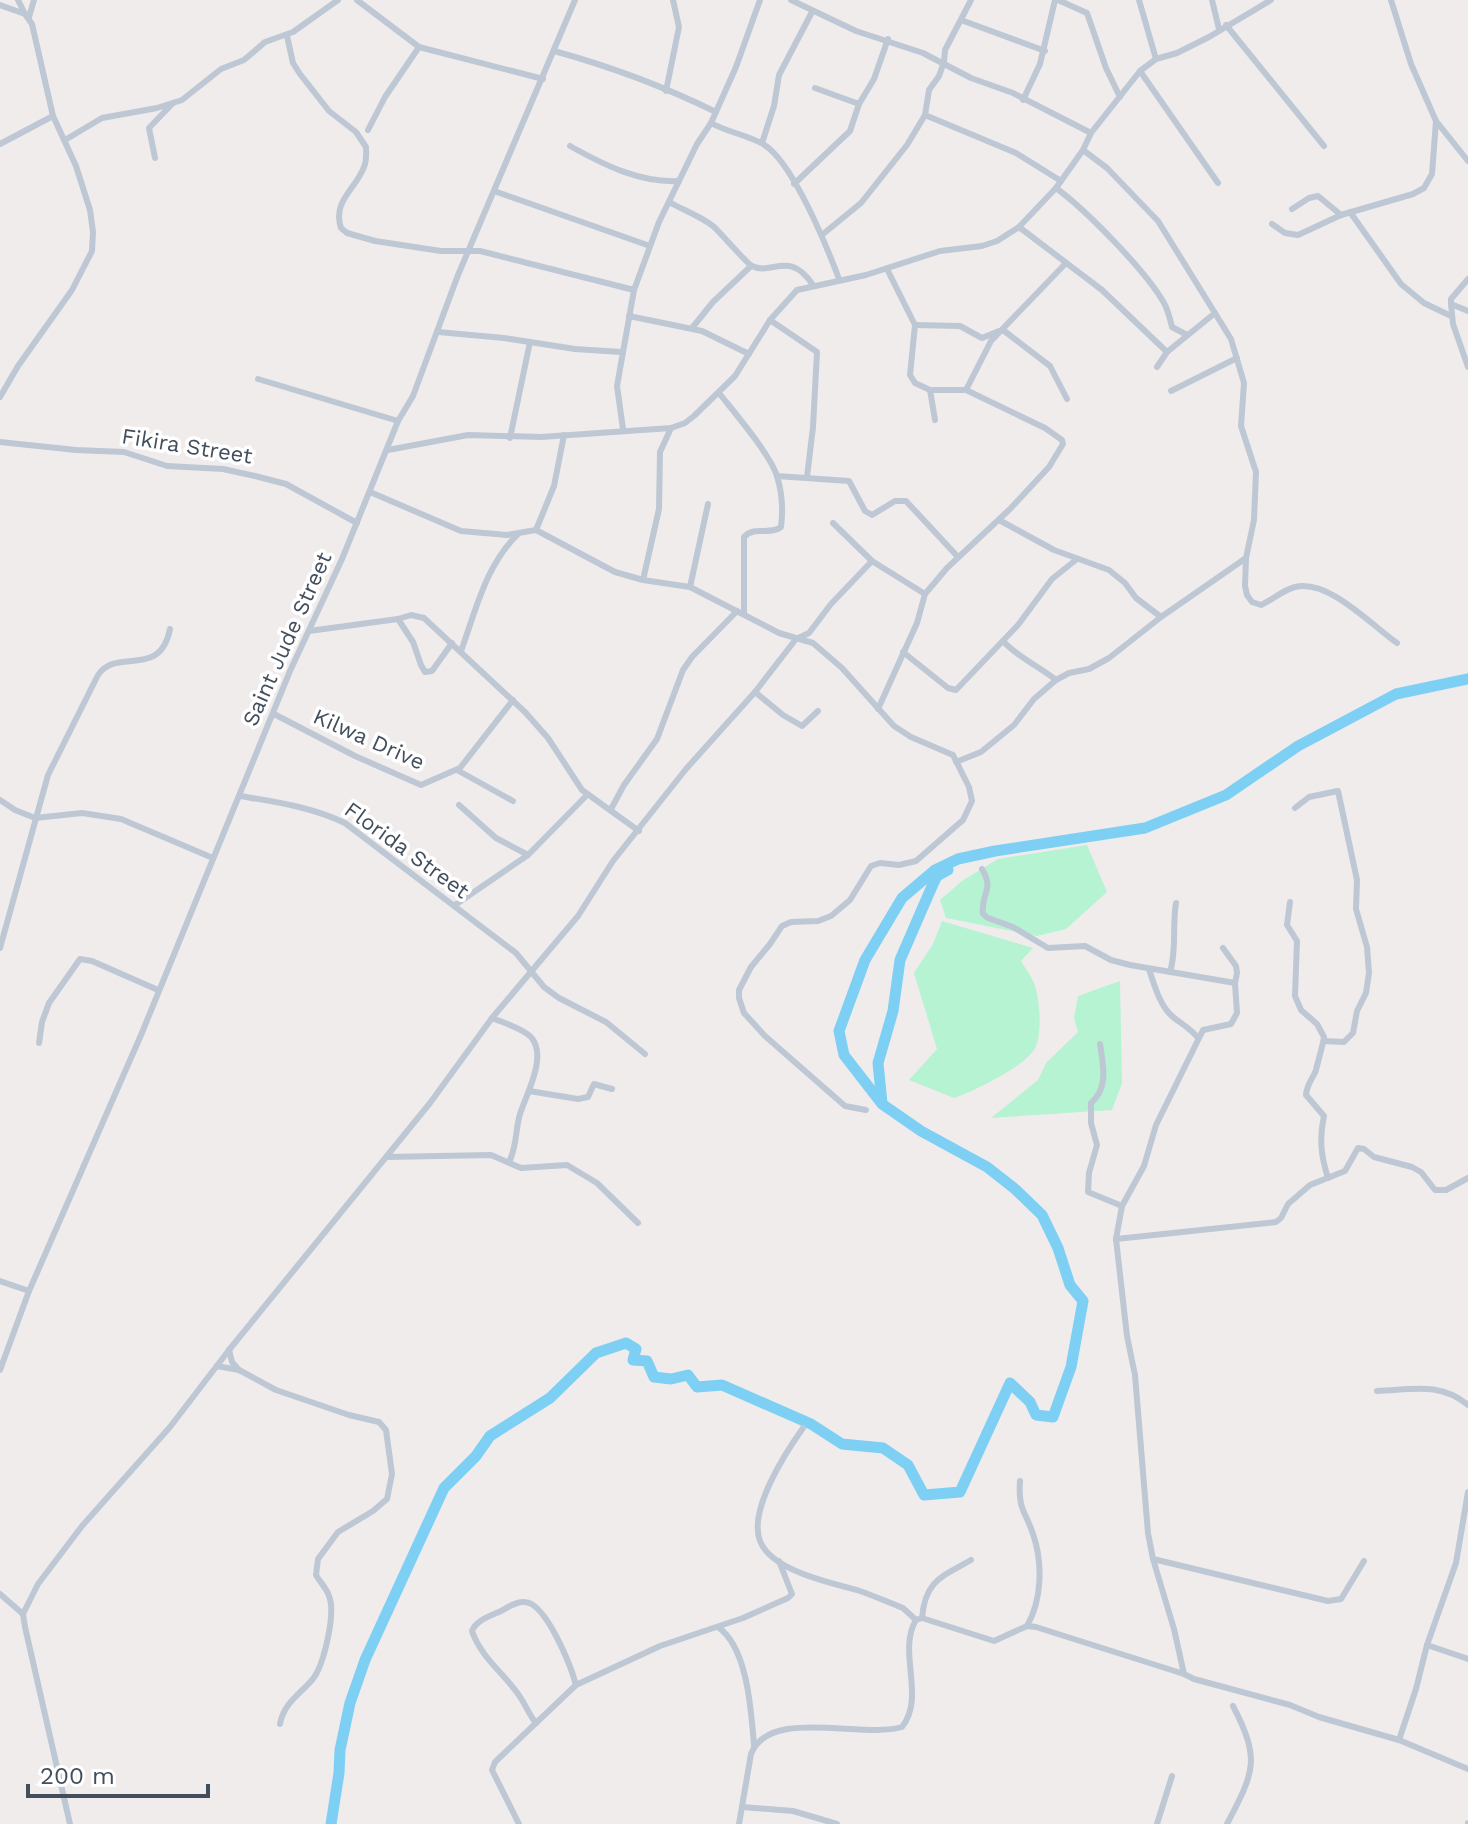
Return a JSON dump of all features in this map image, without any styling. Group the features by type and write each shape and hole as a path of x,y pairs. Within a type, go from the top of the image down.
{"street":[{"path":"0,397 72,290 92,251 93,232 90,210 53,116 27,16 18,0"},
{"path":"27,16 34,0"},
{"path":"155,158 149,128 172,104 221,69 244,60 265,42 287,36 338,0"},
{"path":"357,0 419,47 543,79"},
{"name":"Saint Jude Street","path":"0,1370 29,1291 398,421 413,396 469,249 575,0"},
{"path":"666,91 679,27 673,0"},
{"path":"623,429 617,386 634,290 669,202 711,123 736,67 760,0"},
{"path":"791,0 856,31 888,39 944,62 971,78 1002,88 1091,133"},
{"path":"823,234 872,191 925,115 927,95 944,62 945,50 971,0"},
{"path":"1023,100 1045,51 1057,0 1087,13 1106,68 1120,97"},
{"path":"1139,0 1156,59"},
{"path":"1212,0 1222,27 1324,146"},
{"path":"388,450 468,435 510,438 671,428 685,423 735,376 770,320 797,290 887,269 930,254 997,241 1019,227 1056,188 1091,133 1140,71 1156,59 1177,53 1271,0"},
{"path":"1391,0 1411,64 1436,121 1468,161"},
{"path":"0,5 27,16"},
{"path":"762,143 774,106 779,75 812,12"},
{"path":"961,20 1045,51"},
{"path":"287,36 293,63 300,74 329,111 356,132 366,147 363,170 339,211 341,228 347,233 375,241 441,251 469,249 634,290"},
{"path":"794,184 844,139 854,123 859,104 868,93 888,39"},
{"path":"368,130 385,97 419,47"},
{"path":"554,51 587,60 716,112"},
{"path":"1140,71 1218,183"},
{"path":"815,88 859,104"},
{"path":"65,140 102,118 172,104"},
{"path":"925,115 1016,153 1061,181"},
{"path":"0,144 53,116"},
{"path":"1272,224 1293,236 1341,215 1424,188 1434,164 1436,121"},
{"path":"711,123 762,143 779,159 823,234 839,279"},
{"path":"570,146 604,164 642,178 679,181"},
{"path":"1083,150 1107,168 1158,221 1231,339 1244,383 1241,426 1254,459 1257,480 1254,520 1246,558 1247,595 1252,602 1261,605 1296,587 1310,587 1328,593 1351,607 1397,643"},
{"path":"1056,188 1076,203 1142,274 1163,302 1172,327 1187,335"},
{"path":"494,191 650,246"},
{"path":"1292,209 1318,196 1341,215"},
{"path":"669,202 710,224 751,266 786,265 806,275 813,285"},
{"path":"1350,212 1401,284 1424,303 1451,316"},
{"path":"1019,227 1102,290 1167,352"},
{"path":"966,390 991,341 1066,263"},
{"path":"692,328 713,302 751,266"},
{"path":"878,709 917,623 925,594 958,557 999,520 1062,449 1062,440 1045,428 966,390 930,390 920,387 911,379 915,325 887,269"},
{"path":"1468,279 1451,296 1451,316 1468,367"},
{"path":"1451,304 1468,311"},
{"path":"1157,367 1167,352 1215,313"},
{"path":"629,316 711,334 749,354"},
{"path":"770,320 817,352 807,477"},
{"path":"915,325 953,325 968,328 982,338 1004,328"},
{"path":"1004,328 1050,366 1067,399"},
{"path":"438,332 621,352"},
{"path":"510,438 530,342"},
{"path":"1171,391 1237,358"},
{"path":"258,379 398,421"},
{"path":"930,390 935,420"},
{"path":"611,809 624,785 651,751 683,670 692,657 740,613 744,537 752,530 774,531 781,527 782,507 777,476 719,393"},
{"path":"643,580 659,509 660,452 671,428"},
{"path":"536,530 554,486 564,435"},
{"name":"Fikira Street","path":"0,442 124,452 167,466 223,469 255,476 286,484 357,523"},
{"path":"777,476 849,481 865,511 872,515 895,501 906,501 958,557"},
{"path":"370,492 461,531 507,535 536,530 615,572 690,587 796,639 813,643 842,668 878,709 904,732 953,755 969,787 972,801 963,820 911,864 880,863 871,866 850,900 831,916 782,926 751,967 739,990 744,1013 765,1036 845,1106 866,1110"},
{"path":"690,587 708,504"},
{"path":"999,520 1029,538 1116,575 1136,598 1161,617"},
{"path":"833,523 872,561 925,594"},
{"path":"461,651 500,554 519,533"},
{"path":"956,762 981,752 1014,725 1034,699 1056,680 1069,673 1094,667 1246,558"},
{"path":"903,652 948,688 956,690 1003,641 1052,579 1077,559"},
{"path":"23,1614 38,1584 82,1526 170,1427 387,1157 492,1018 578,916 613,861 686,769 755,692 796,639 809,633 831,604 872,561"},
{"path":"309,631 411,615 424,618 513,700 548,738 575,782 587,795 639,831"},
{"path":"398,619 413,642 425,672 432,671 452,643"},
{"path":"0,948 48,775 103,668 160,654 167,643 170,629"},
{"path":"1003,641 1056,680"},
{"path":"755,692 795,724 802,726 818,711"},
{"path":"513,700 457,770 513,801"},
{"name":"Kilwa Drive","path":"274,714 342,750 417,783 426,784 457,770"},
{"path":"1295,808 1309,797 1338,791 1357,880 1356,909 1367,947 1369,973 1366,993 1357,1011 1353,1033 1344,1042 1324,1041"},
{"path":"455,905 528,855 587,795"},
{"name":"Florida Street","path":"240,796 296,805 345,823 516,953 559,998 606,1022 645,1054"},
{"path":"0,800 35,818 101,814 136,825 213,858"},
{"path":"459,805 496,838 528,855"},
{"path":"982,869 989,886 981,910 988,918 1013,927 1048,948 1085,946 1111,960 1235,983"},
{"path":"1290,902 1287,925 1297,941 1295,996 1301,1010 1317,1024 1324,1041 1316,1060 1316,1071 1306,1089 1308,1098 1324,1116 1321,1158 1328,1178"},
{"path":"1170,972 1176,903"},
{"path":"1184,1674 1153,1559 1139,1447 1135,1375 1127,1336 1116,1239 1122,1206 1144,1166 1152,1134 1198,1038 1209,1027 1225,1026 1234,1020 1237,1013 1236,966 1223,948"},
{"path":"39,1043 49,1003 80,959 92,961 158,990"},
{"path":"1149,969 1169,1013 1187,1025 1198,1038"},
{"path":"492,1018 534,1040 536,1070 520,1113 509,1162"},
{"path":"1100,1044 1104,1077 1099,1095 1091,1103 1091,1123 1097,1145 1089,1173 1088,1192 1122,1206"},
{"path":"529,1091 578,1099 588,1097 594,1084 612,1089"},
{"path":"1116,1239 1276,1222 1288,1204 1310,1185 1345,1171 1355,1150 1361,1148 1374,1157 1421,1172 1435,1190 1446,1190 1468,1178"},
{"path":"387,1157 491,1155 521,1168 575,1167 615,1198 638,1223"},
{"path":"0,1281 29,1291"},
{"path":"229,1350 232,1362 239,1370"},
{"path":"217,1366 239,1370 276,1390 383,1425 386,1430 392,1474 387,1499 338,1532 318,1559 316,1575 331,1600 324,1653 320,1670 287,1706 280,1724"},
{"path":"1377,1391 1436,1388 1468,1405"},
{"path":"803,1428 772,1477 759,1526 761,1544 779,1561 804,1574 903,1608 919,1619 994,1641 1027,1626 1047,1630 1194,1679 1290,1705 1319,1717 1399,1740 1468,1769"},
{"path":"1020,1481 1020,1508 1033,1532 1039,1562 1038,1596 1027,1626"},
{"path":"1399,1740 1427,1645 1456,1563 1468,1492"},
{"path":"1153,1559 1328,1601 1341,1599 1364,1561"},
{"path":"754,1745 764,1736 779,1730 878,1730 902,1727 908,1720 911,1704 909,1634 919,1619 931,1585 971,1560"},
{"path":"519,1824 492,1770 495,1762 576,1685 660,1646 718,1627 788,1598 792,1594 791,1588 779,1561"},
{"path":"0,1594 23,1614 70,1824"},
{"path":"536,1723 522,1700 477,1644 472,1631 476,1624 515,1604 527,1602 552,1630 576,1685"},
{"path":"718,1627 731,1640 741,1664 754,1745 739,1824"},
{"path":"1427,1645 1468,1659"},
{"path":"1227,1824 1248,1782 1252,1759 1250,1742 1233,1706"},
{"path":"1157,1824 1172,1776"},
{"path":"742,1807 793,1811 837,1824"}],"green space":[{"path":"1087,845 1107,892 1066,929 1037,936 946,918 940,900 962,881 998,859"},
{"path":"942,921 1033,948 1021,961 1034,983 1039,1008 1039,1036 1028,1057 997,1078 954,1098 909,1080 937,1049 914,973 933,944"},
{"path":"1120,981 1122,1083 1112,1110 991,1118 1038,1080 1046,1063 1078,1032 1074,1018 1078,996"}],"waterway":[{"path":"331,1824 340,1750 350,1703 365,1660 444,1488 476,1456 490,1436 550,1398 596,1353 626,1343 636,1349 633,1360 647,1361 654,1377 671,1379 688,1375 697,1387 722,1385 811,1424 842,1444 883,1448 908,1465 924,1495 960,1492 1010,1383 1030,1402 1036,1415 1053,1417 1071,1367 1083,1301 1070,1285 1058,1248 1042,1215 987,1167 921,1131 882,1104 844,1055 839,1031 865,960 902,898 935,870 958,859 1145,828 1226,795 1298,746 1396,694 1468,679"},
{"path":"882,1103 878,1063 893,1011 900,960 937,876 948,870"}]}
